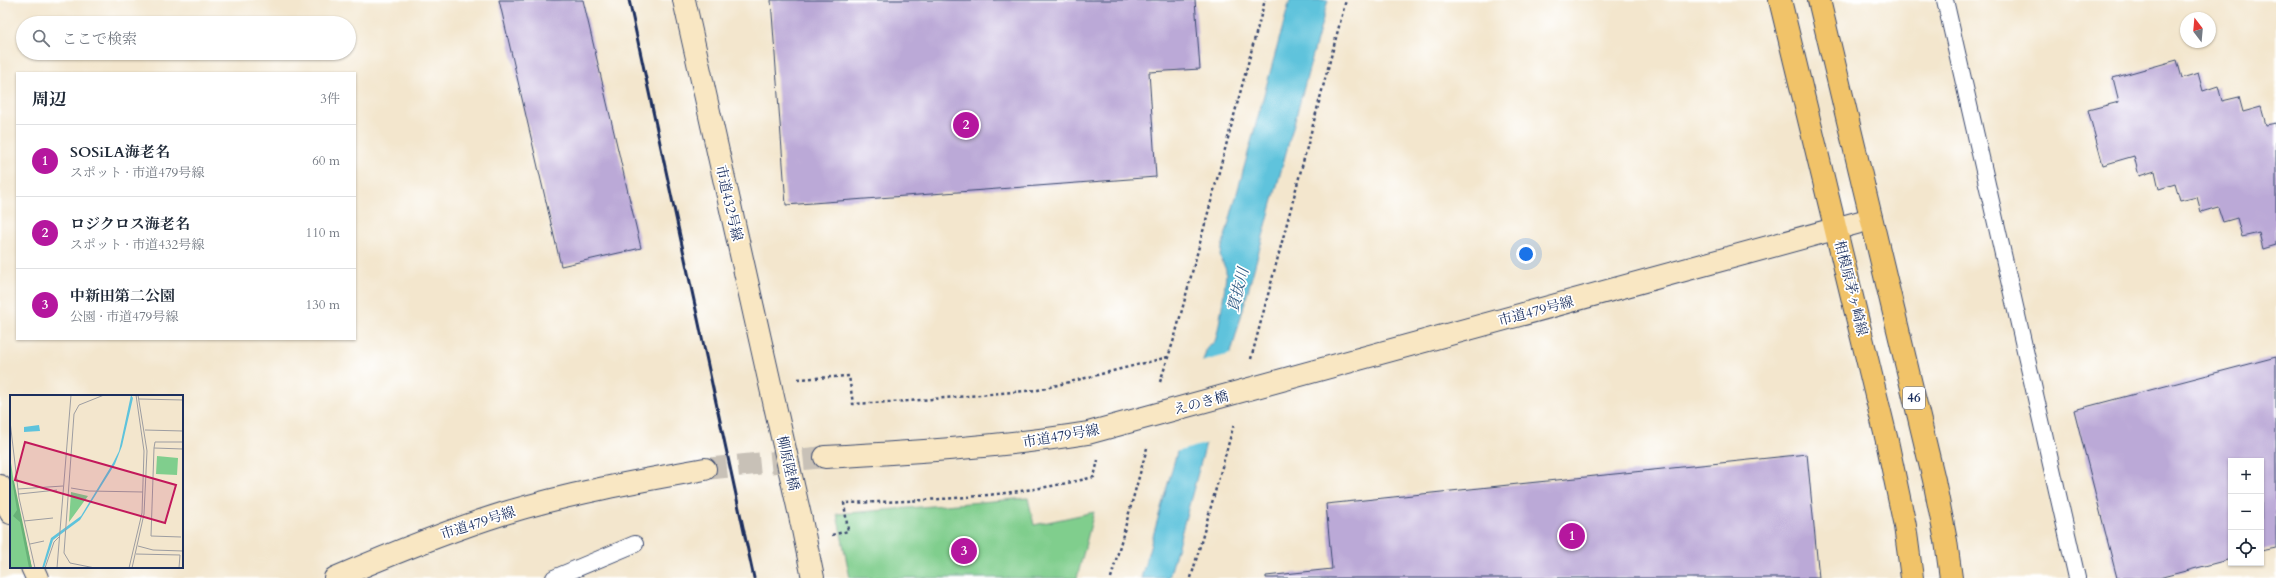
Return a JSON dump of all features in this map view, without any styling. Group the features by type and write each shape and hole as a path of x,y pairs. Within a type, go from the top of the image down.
{"main road":[{"name":"相模原茅ヶ崎線","path":"1780,0 1887,441 1905,526 1912,578"},
{"name":"46","path":"1819,0 1934,480 1946,541 1950,578"}],"street":[{"name":"市道432号線","path":"684,0 775,406"},
{"name":"市道479号線","path":"1236,394 1871,219"},
{"name":"えのき橋","path":"1166,413 1236,394"},
{"name":"柳原陸橋","path":"775,406 813,578"},
{"name":"市道479号線","path":"825,457 956,450 1020,444 1088,433 1166,413"},
{"name":"市道479号線","path":"335,578 410,546 506,513 627,482 704,469"},
{"path":"0,486 10,511"},
{"path":"32,568 37,578"}],"lane":[{"path":"1945,0 2077,578"},
{"path":"554,578 635,544"}],"path":[{"path":"1159,387 1169,357 1265,0"},
{"path":"1250,362 1346,0"},
{"path":"797,379 849,376 853,404 908,401 1038,390 1169,357"},
{"path":"1191,578 1234,424"},
{"path":"1111,578 1147,448"},
{"path":"830,536 848,531 844,503 934,501 1053,487 1094,477 1098,460"}],"green space":[{"path":"1028,498 1034,525 1094,512 1077,578 850,578 837,514"}],"water":[{"name":"貫抜川","path":"1290,0 1328,0 1169,578 1141,578 1207,347 1215,341 1226,275 1226,270 1220,255"}],"pier":[{"path":"1234,353 1209,443 1175,452 1201,362"}],"building":[{"path":"499,0 583,0 641,248 561,266"},
{"path":"771,0 1195,0 1200,69 1149,72 1156,177 786,205"},
{"path":"2177,60 2182,78 2198,73 2203,91 2218,86 2222,101 2239,97 2243,112 2261,107 2266,125 2276,123 2276,245 2263,249 2259,233 2242,237 2237,218 2223,222 2218,207 2201,212 2197,197 2180,201 2175,184 2159,189 2155,171 2139,176 2134,156 2103,165 2088,110 2119,102 2113,78"},
{"path":"2276,357 2276,548 2264,550 2264,458 2228,458 2228,560 2159,578 2117,578 2074,410"},
{"path":"1807,454 1819,578 1266,578 1266,576 1332,569 1326,504"}],"tunnel":[{"path":"705,469 825,457"}],"railway":[{"path":"629,0 754,578"}],"place":[{"name":"ロジクロス海老名","path":"966,125"},
{"name":"SOSiLA海老名","path":"1572,536"},
{"name":"中新田第二公園","path":"964,551"}]}
